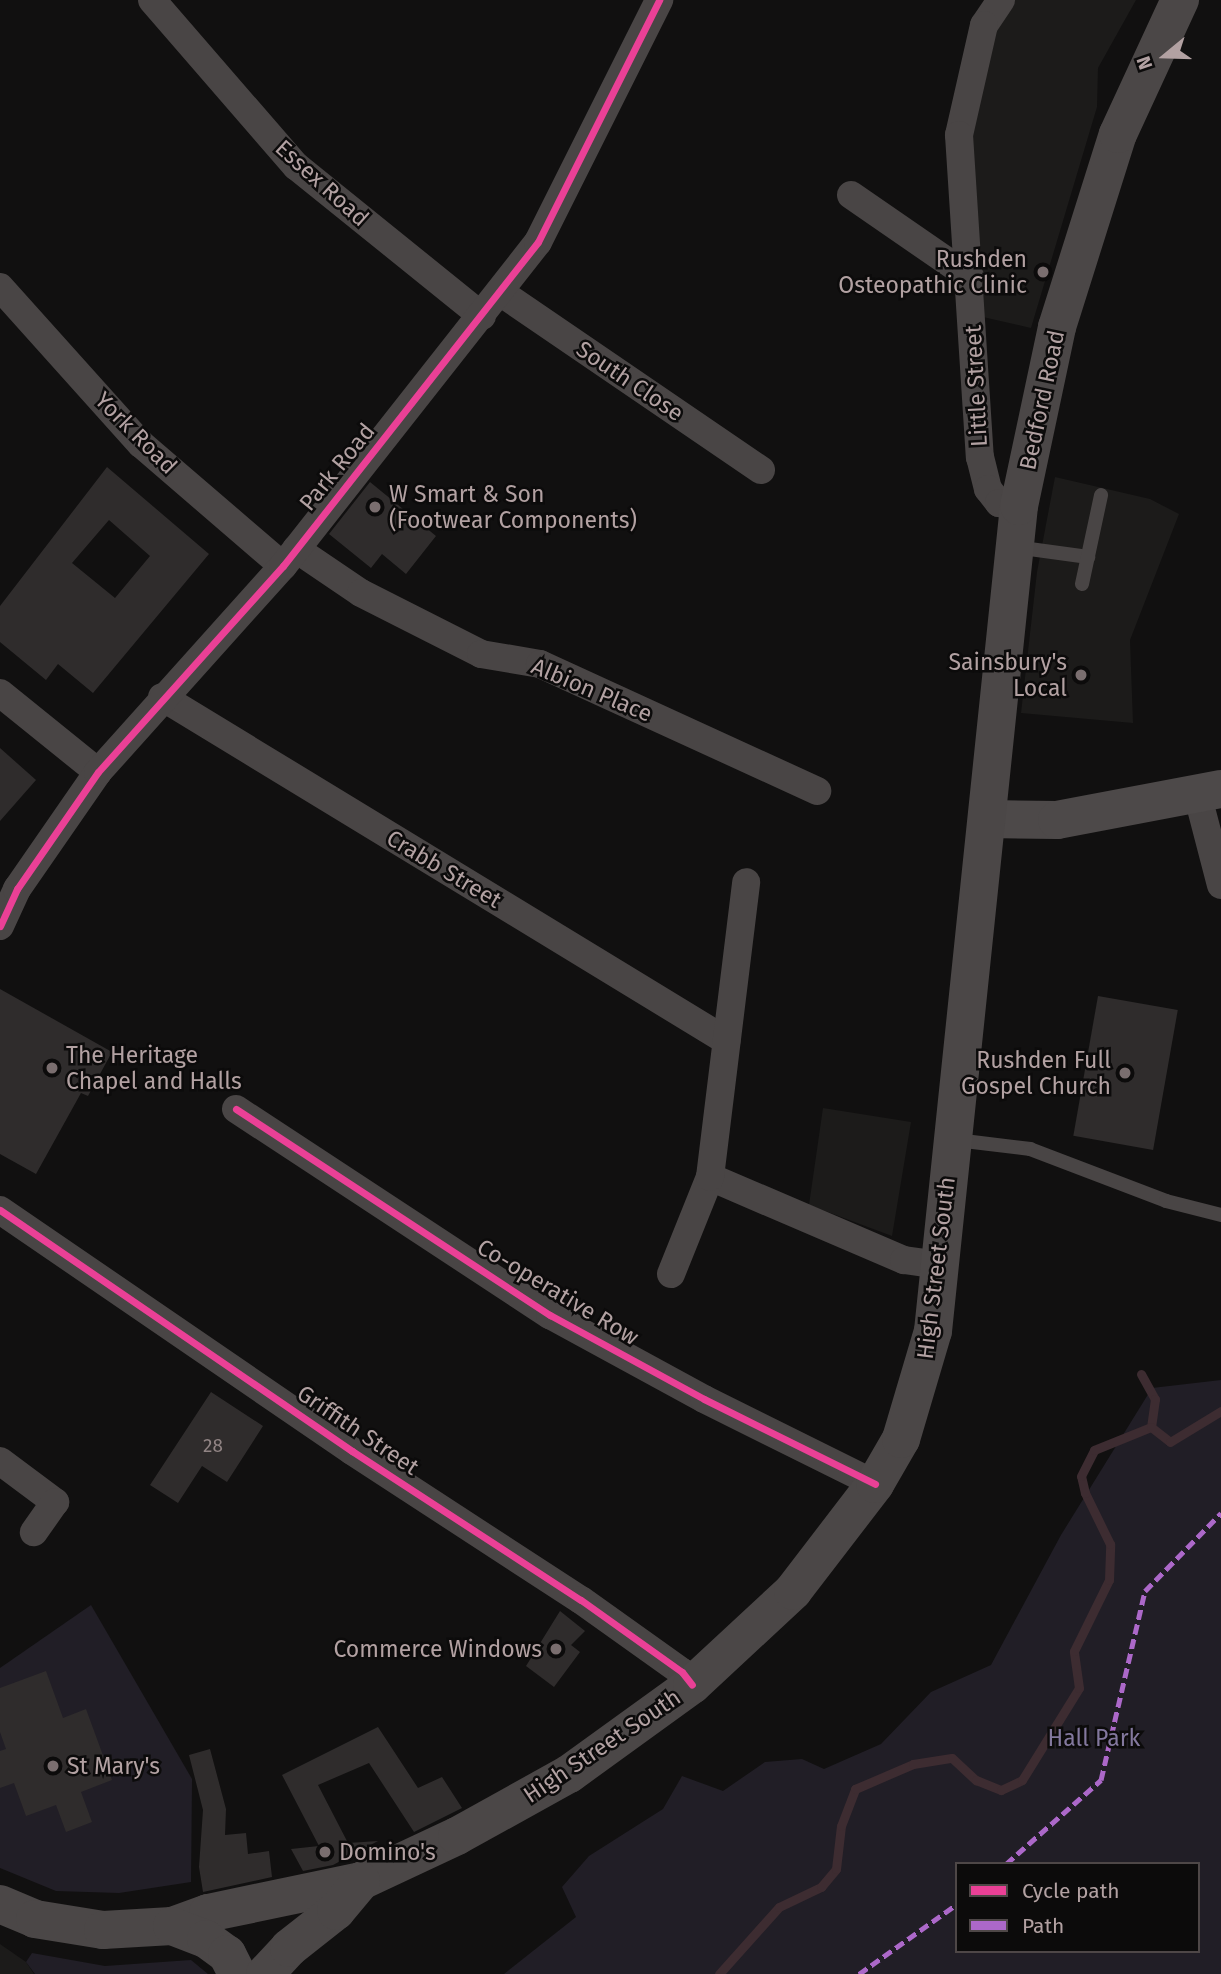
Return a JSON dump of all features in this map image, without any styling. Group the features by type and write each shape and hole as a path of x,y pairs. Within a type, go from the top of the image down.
{"main road":[{"name":"Bedford Road","path":"987,820 1019,506 1057,327 1118,134 1180,0"},
{"name":"High Street South","path":"172,1927 208,1913 361,1881 457,1836 569,1774 692,1685 793,1591 875,1484 901,1439 919,1389 933,1331 951,1139 987,820"},
{"path":"265,1974 336,1911 361,1881"},
{"path":"0,1904 35,1919 103,1930 172,1927 206,1939 227,1954 237,1974"}],"street":[{"name":"Essex Road","path":"152,0 296,166 482,316"},
{"name":"Park Road","path":"0,926 17,889 97,772 290,557 538,242 659,0"},
{"name":"Little Street","path":"1001,0 984,25 959,135 980,457 993,496 999,503 1019,506"},
{"path":"851,195 970,277"},
{"name":"York Road","path":"0,287 141,444 290,557"},
{"name":"South Close","path":"500,292 761,470"},
{"name":"Albion Place","path":"290,557 481,654 540,664 817,791"},
{"path":"0,693 97,772"},
{"name":"Crabb Street","path":"162,697 727,1041"},
{"path":"987,820 1057,820 1209,791 1221,885"},
{"path":"671,1274 710,1177 746,882"},
{"name":"Co-operative Row","path":"236,1109 550,1315 704,1399 875,1484"},
{"path":"710,1177 904,1261 939,1265"},
{"name":"Griffith Street","path":"0,1210 352,1451 582,1600 682,1672 692,1685"},
{"path":"0,1461 55,1502 34,1532"}],"lane":[{"path":"1082,584 1101,495"},
{"path":"1014,547 1088,557"},
{"path":"951,1139 1030,1149 1167,1201 1221,1215"}],"shaded area":[{"path":"1014,0 1136,0 1098,68 1097,107 1031,328 983,317 964,137 995,30"},
{"path":"1055,477 1150,499 1179,514 1130,640 1133,723 1021,713 1037,572"},
{"path":"823,1108 911,1122 892,1236 809,1205"},
{"path":"0,1944 26,1962 34,1974 0,1974"}],"green space":[{"name":"Hall Park","path":"1221,1380 1221,1974 504,1974 576,1917 562,1887 589,1856 663,1809 682,1776 723,1791 765,1762 802,1759 824,1769 881,1744 931,1692 991,1665 1061,1535 1152,1388"},
{"path":"91,1605 192,1779 191,1882 119,1893 56,1891 0,1868 0,1668"},
{"path":"32,1953 105,1966 191,1960 208,1974 35,1974 26,1962"}],"building":[{"path":"107,467 209,554 93,693 58,664 46,680 0,642 0,606","holes":["109,520 150,556 115,598 72,563"]},
{"name":"W Smart & Son (Footwear Components)","path":"370,482 436,536 406,574 382,554 371,568 329,534"},
{"path":"0,748 36,780 0,821"},
{"name":"The Heritage Chapel and Halls","path":"0,989 112,1052 88,1096 81,1093 36,1174 0,1154"},
{"name":"Rushden Full Gospel Church","path":"1098,996 1178,1010 1153,1150 1073,1136"},
{"path":"211,1392 263,1426 227,1482 202,1466 178,1503 150,1485"},
{"name":"Commerce Windows","path":"560,1611 585,1631 571,1645 580,1652 554,1687 526,1666"},
{"name":"St Mary's","path":"46,1671 63,1718 86,1709 112,1780 81,1792 92,1822 66,1832 56,1805 26,1816 14,1783 0,1788 0,1751 6,1749 0,1732 0,1688"},
{"path":"378,1727 418,1788 442,1777 462,1808 414,1832 369,1763 318,1785 348,1843 378,1841 333,1865 303,1871 291,1849 319,1846 282,1775"},
{"path":"210,1749 226,1809 225,1835 246,1833 248,1854 269,1851 272,1877 203,1892 199,1867 203,1810 189,1755"}],"waterway":[{"path":"1141,1374 1155,1399 1151,1427"},
{"path":"719,1974 779,1907 821,1887 836,1869 841,1826 855,1789 913,1764 952,1758 976,1780 1001,1790 1022,1780 1079,1688 1074,1651 1109,1580 1110,1544 1085,1493 1081,1476 1094,1450 1151,1427 1170,1442 1221,1411"}],"marked path":[{"path":"1008,1862 1101,1780 1145,1591 1221,1513"},
{"path":"859,1974 955,1905"}],"cycle path":[{"path":"0,926 17,889 98,772 283,566 538,242 659,0"},
{"path":"236,1109 550,1315 704,1399 875,1484"},
{"path":"0,1210 352,1451 581,1600 682,1672 692,1685"}],"place":[{"name":"Rushden Osteopathic Clinic","path":"1043,272"},
{"name":"W Smart & Son (Footwear Components)","path":"375,507"},
{"name":"Sainsbury's Local","path":"1081,675"},
{"name":"The Heritage Chapel and Halls","path":"52,1068"},
{"name":"Rushden Full Gospel Church","path":"1125,1073"},
{"name":"Commerce Windows","path":"556,1649"},
{"name":"St Mary's","path":"53,1766"},
{"name":"Domino's","path":"325,1852"}]}
